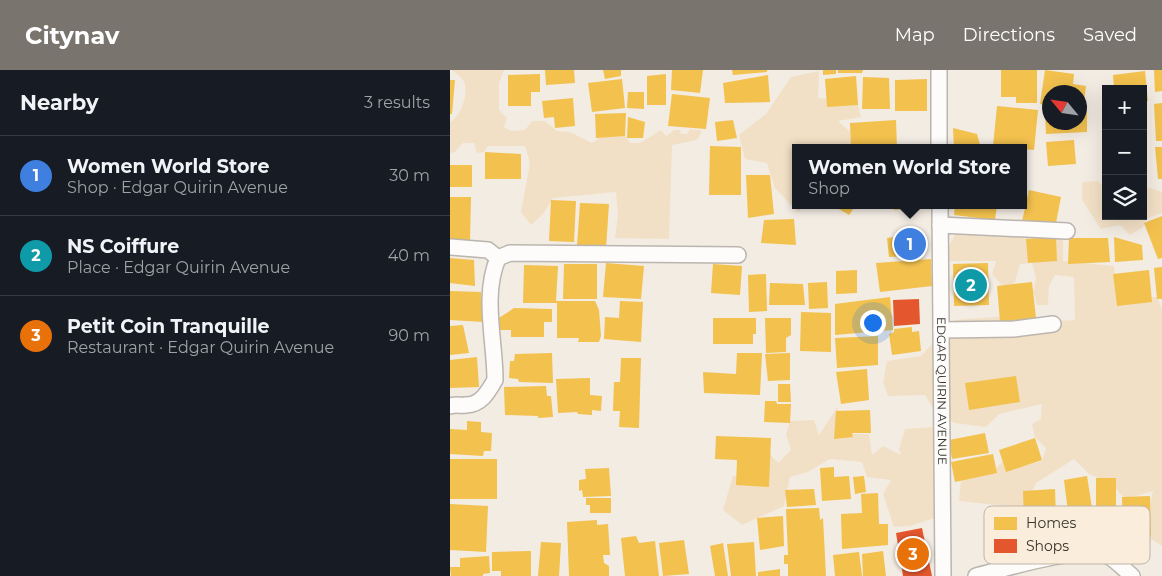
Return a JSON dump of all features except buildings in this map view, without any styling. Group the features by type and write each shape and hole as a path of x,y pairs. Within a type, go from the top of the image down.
{"street":[{"path":"939,70 940,144"},
{"name":"EDGAR QUIRIN AVENUE","path":"940,209 943,576"},
{"path":"940,225 1067,231"},
{"path":"450,247 488,250 498,258"},
{"path":"450,406 455,404 467,406 479,402 495,380 490,292 492,270 498,258 510,253 738,254"},
{"path":"940,330 1014,329 1053,324"},
{"path":"976,576 1028,564"},
{"path":"1118,564 1132,576"}],"shaded area":[{"path":"452,70 504,70 499,83 499,110 507,118 504,127 511,131 525,130 532,121 545,121 557,131 570,132 592,143 605,134 623,132 630,143 640,143 661,130 666,136 674,130 680,130 681,134 687,134 690,129 702,131 697,140 672,145 669,239 615,238 618,216 616,192 553,198 543,214 531,225 521,212 530,163 525,146 488,146 484,152 477,153 474,143 463,143 455,152 450,153 450,122 458,115 465,98 463,80"},
{"path":"819,71 818,98 857,101 861,117 838,121 850,132 852,144 792,144 792,206 775,188 767,163 745,159 739,135 766,114 791,77"},
{"path":"1098,181 1102,185 1102,220 1146,220 1143,227 1130,235 1120,225 1101,229 1082,200 1082,182"},
{"path":"1147,188 1162,192 1162,213 1147,219"},
{"path":"956,233 1063,235 1063,261 1114,266 1117,303 1136,298 1157,297 1162,309 1162,546 1150,538 1150,506 1153,491 1125,499 1111,483 1089,474 1074,459 1036,483 1026,506 959,501 961,479 992,473 1002,462 1009,470 1042,461 1046,448 1035,437 1032,424 1041,419 1042,404 999,414 986,427 955,423 935,412 925,395 888,396 883,383 887,361 921,356 955,320 1009,316 1010,324 1075,320 1074,277 1055,275 1049,286 1048,305 1037,305 1033,292 1036,278 1032,263 1020,264 1015,282 1005,289 992,274 996,261 949,261 949,246"},
{"path":"838,406 837,434 869,434 872,455 883,446 901,455 899,449 905,429 933,427 945,441 937,517 910,526 894,527 883,494 891,480 867,477 862,462 830,459 808,472 790,477 784,506 742,525 723,510 733,476 759,475 767,451 778,463 791,450 786,435 790,421 814,420 819,435"}],"place":[{"name":"Women World Store","path":"910,244"},
{"name":"NS Coiffure","path":"971,285"},
{"name":"Petit Coin Tranquille","path":"913,554"}]}
